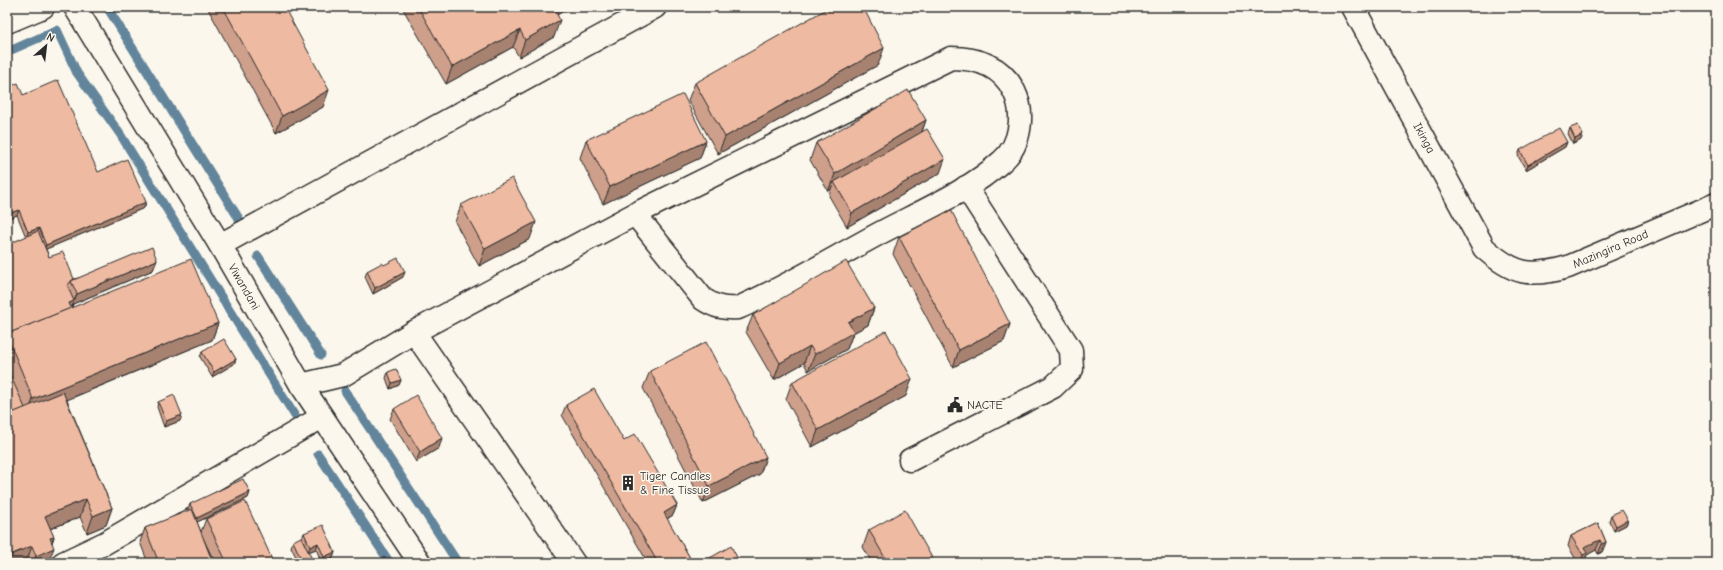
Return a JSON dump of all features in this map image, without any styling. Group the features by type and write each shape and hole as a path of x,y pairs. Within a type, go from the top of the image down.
{"street":[{"path":"7,22 43,7"},
{"name":"Viwandani","path":"76,7 220,244 301,385 420,563"},
{"path":"220,244 655,7"},
{"name":"Ikinga","path":"1353,7 1484,248 1501,264"},
{"path":"301,385 343,375 414,332 635,214 951,58 970,58 988,64 1003,75 1014,91 1020,109 1020,128 1014,146 1003,161 966,187 738,308 725,309 713,306 703,299 635,214"},
{"path":"910,460 1053,387 1072,369 1071,350 966,187"},
{"name":"Mazingira Road","path":"1501,264 1523,272 1546,273 1568,267 1716,204"},
{"path":"414,332 574,563"},
{"path":"63,563 105,543 322,417"}],"building":[{"path":"223,7 284,7 329,90 282,116"},
{"path":"418,7 553,7 560,20 525,40 520,30 452,67"},
{"path":"830,7 863,7 884,48 725,137 695,83"},
{"path":"58,80 98,172 127,159 146,202 46,245 39,228 28,232 19,210 7,214 7,88 18,83 23,95"},
{"path":"908,90 926,120 835,174 816,143"},
{"path":"683,94 706,141 610,187 586,140"},
{"path":"1578,125 1583,135 1575,139 1570,128"},
{"path":"1559,128 1567,142 1528,165 1520,150"},
{"path":"927,129 945,159 852,213 834,182"},
{"path":"512,178 536,222 485,249 461,205"},
{"path":"951,210 1010,324 959,350 899,237"},
{"path":"38,231 49,257 63,252 74,279 67,285 74,301 69,303 71,308 7,334 7,245"},
{"path":"152,247 157,260 77,294 71,281"},
{"path":"398,258 405,272 375,288 367,271 382,263 384,265"},
{"path":"191,259 218,323 33,399 7,334"},
{"path":"846,261 874,308 848,322 854,332 815,354 810,346 780,363 753,315"},
{"path":"886,331 912,379 818,430 792,382"},
{"path":"224,339 236,359 214,372 202,352"},
{"path":"706,342 766,457 709,486 650,371"},
{"path":"7,368 25,408 7,415"},
{"path":"396,369 401,380 392,383 388,372"},
{"name":"Tiger Candles & Fine Tissue","path":"594,389 624,441 635,434 677,505 664,513 693,563 658,563 566,405"},
{"path":"63,392 112,508 93,516 86,499 45,516 54,537 50,538 54,548 36,556 32,546 10,555 8,548 7,549 7,415"},
{"path":"174,395 182,415 166,421 158,402"},
{"path":"416,395 442,438 420,452 394,409"},
{"path":"243,479 250,492 197,518 190,504"},
{"path":"245,501 274,563 227,563 206,519"},
{"path":"192,509 213,563 159,563 145,528"},
{"path":"905,510 935,563 888,563 869,530"},
{"path":"1622,510 1628,520 1616,526 1611,515"},
{"path":"1598,523 1606,542 1602,544 1600,540 1584,547 1587,553 1583,555 1571,536"},
{"path":"323,525 335,552 324,557 318,543 310,547 304,533"},
{"path":"301,537 314,563 303,563 293,541"},
{"path":"731,546 740,563 701,563"}],"waterway":[{"path":"107,7 241,222"},
{"path":"7,52 57,30 77,73 120,134 295,416"},
{"path":"258,256 321,355"},
{"path":"345,391 458,563"},
{"path":"318,454 390,563"}],"place":[{"name":"NACTE","path":"955,405"},
{"name":"Tiger Candles & Fine Tissue","path":"628,483"}]}
